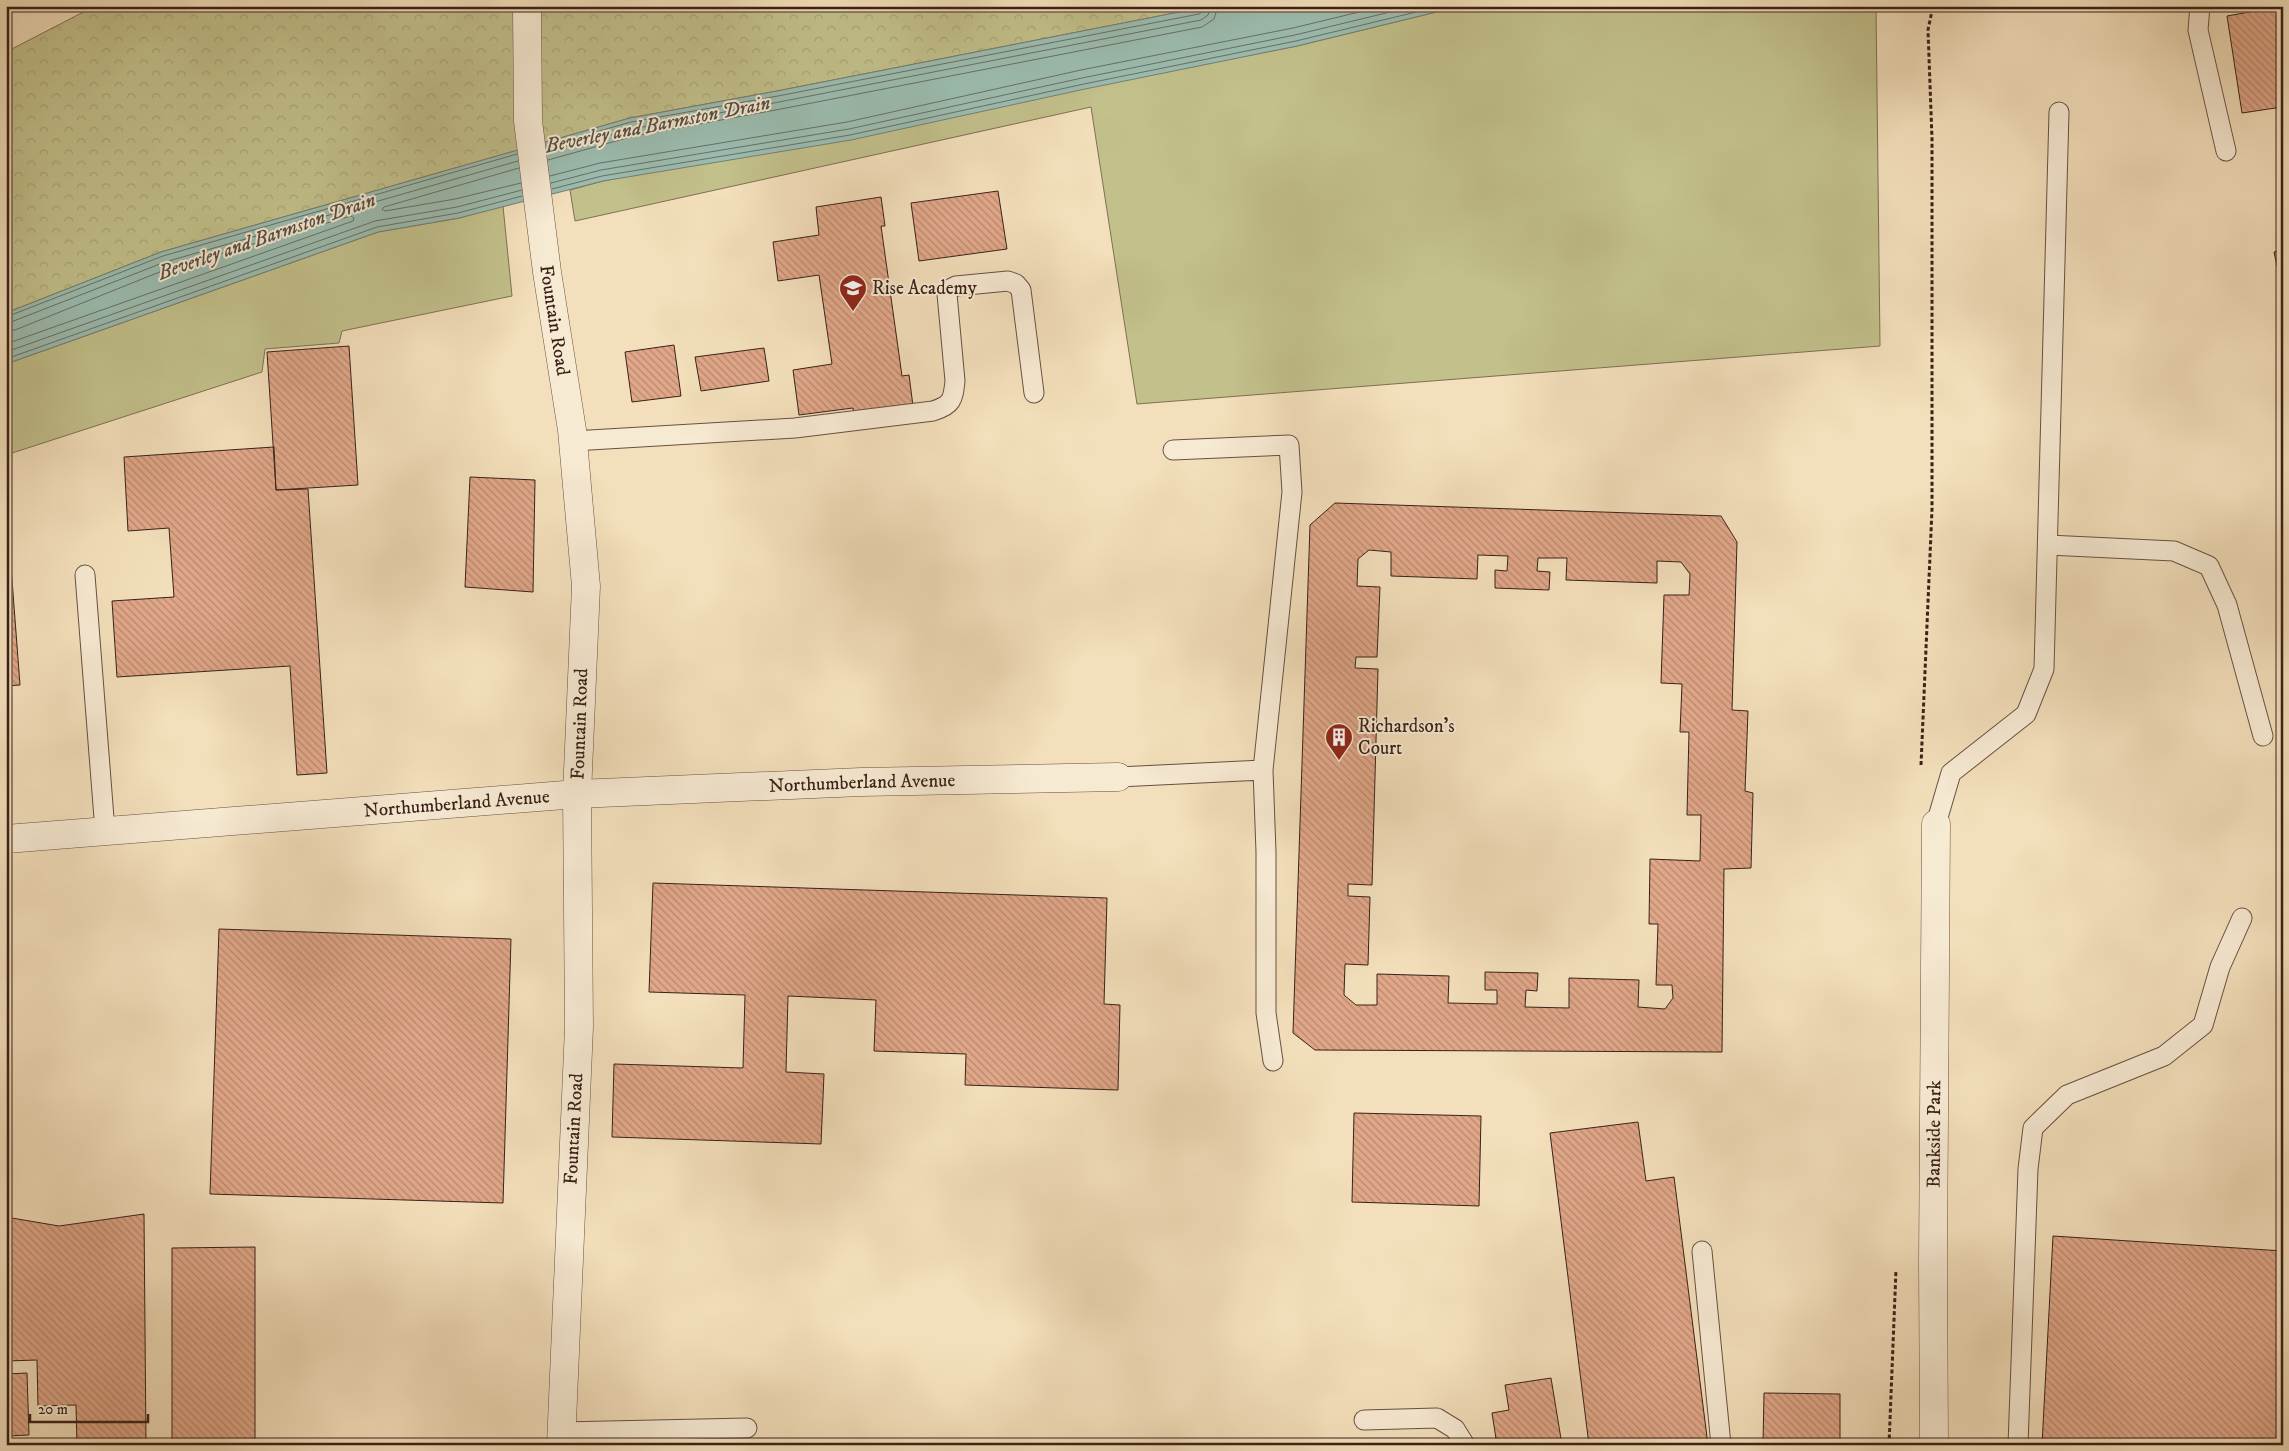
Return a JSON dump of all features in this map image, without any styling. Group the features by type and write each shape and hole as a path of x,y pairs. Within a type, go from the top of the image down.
{"street":[{"name":"Fountain Road","path":"527,6 528,121 547,272 573,440 586,586 577,794 579,1027 561,1438"},
{"name":"Northumberland Avenue","path":"6,839 577,794 861,782 1118,776"},
{"name":"Bankside Park","path":"1934,1445 1933,1262 1936,824"}],"lane":[{"path":"2200,6 2198,30 2226,151"},
{"path":"1936,824 1951,772 2026,714 2044,669 2059,112"},
{"path":"573,440 795,428 933,411 944,408 949,404 953,395 955,381 947,294 950,289 956,286 1008,281 1016,284 1021,290 1034,393"},
{"path":"1173,450 1289,445 1292,492 1263,770 1266,852 1266,1013 1273,1061"},
{"path":"2048,545 2174,551 2209,566 2227,605 2263,736"},
{"path":"85,575 105,832"},
{"path":"1118,776 1263,770"},
{"path":"2018,1445 2028,1168 2033,1128 2067,1095 2164,1056 2203,1025 2220,967 2242,918"},
{"path":"1702,1251 1721,1445"},
{"path":"1364,1420 1437,1418 1454,1429 1465,1445"},
{"path":"561,1438 747,1428"}],"path":[{"path":"1920,775 1932,509 1932,139 1928,30 1933,6"},
{"path":"1890,1445 1896,1269"}],"green space":[{"path":"95,6 1210,6 630,118 161,252 6,313 6,52"},
{"path":"1461,6 1876,6 1880,346 1137,404 1091,107 575,221 570,190 603,181 1297,46"},
{"path":"503,206 512,296 342,331 339,343 265,349 262,372 6,455 6,364 378,232 459,218"}],"water":[{"name":"Beverley and Barmston Drain","path":"1210,6 1461,6 1297,46 1085,89 851,140 603,181 459,218 378,232 6,364 6,313 161,252 630,118"}],"building":[{"path":"2283,6 2283,110 2282,107 2242,113 2227,16"},
{"path":"998,191 1007,249 919,261 911,203"},
{"path":"881,197 885,226 881,226 902,376 909,375 913,406 854,414 853,408 799,415 793,370 832,364 819,275 778,281 773,242 819,235 816,207"},
{"path":"2283,250 2283,293 2274,252"},
{"path":"674,345 681,396 632,402 625,352"},
{"path":"349,346 358,485 276,490 267,352"},
{"path":"764,348 769,381 701,391 695,357"},
{"path":"274,447 276,490 308,489 327,773 297,775 290,666 117,677 112,601 174,597 169,528 128,531 124,457"},
{"path":"470,477 535,480 533,592 465,587"},
{"path":"6,501 20,685 6,686"},
{"name":"Richardson's Court","path":"1335,503 1721,516 1737,542 1732,710 1748,711 1745,791 1753,793 1751,868 1724,869 1722,1052 1315,1050 1293,1033 1310,525","holes":["1369,550 1391,552 1391,576 1477,579 1478,555 1508,556 1507,571 1495,570 1495,588 1549,590 1550,572 1537,571 1538,558 1567,558 1566,580 1657,583 1657,561 1681,562 1690,574 1689,595 1664,595 1661,683 1682,684 1680,732 1689,732 1687,815 1701,815 1700,861 1650,859 1649,924 1658,924 1656,985 1672,985 1673,998 1665,1009 1638,1007 1639,980 1569,978 1569,1008 1525,1007 1526,990 1537,991 1538,973 1485,972 1485,990 1497,990 1497,1004 1448,1003 1449,976 1377,974 1377,1005 1356,1005 1344,995 1345,964 1368,965 1370,897 1348,896 1348,884 1372,885 1378,669 1355,668 1356,657 1377,657 1380,587 1357,586 1358,559"]},
{"path":"653,883 1107,898 1104,1004 1120,1005 1118,1090 965,1085 966,1054 874,1051 876,1000 788,996 786,1072 824,1074 821,1144 612,1137 614,1064 743,1068 745,995 649,992"},
{"path":"219,929 511,939 503,1203 210,1194"},
{"path":"1354,1113 1481,1116 1479,1206 1352,1202"},
{"path":"1638,1122 1646,1181 1674,1177 1708,1445 1589,1445 1550,1133"},
{"path":"144,1214 146,1445 77,1445 76,1405 38,1406 37,1360 6,1361 6,1217 59,1226"},
{"path":"2053,1236 2283,1251 2283,1445 2042,1445"},
{"path":"255,1247 255,1445 172,1445 172,1248"},
{"path":"27,1373 29,1435 6,1436 6,1374"},
{"path":"1551,1378 1562,1445 1497,1445 1492,1413 1509,1410 1505,1385"},
{"path":"1764,1393 1840,1394 1840,1445 1763,1445"}],"place":[{"name":"Rise Academy","path":"853,312"},
{"name":"Richardson's Court","path":"1339,761"}]}
